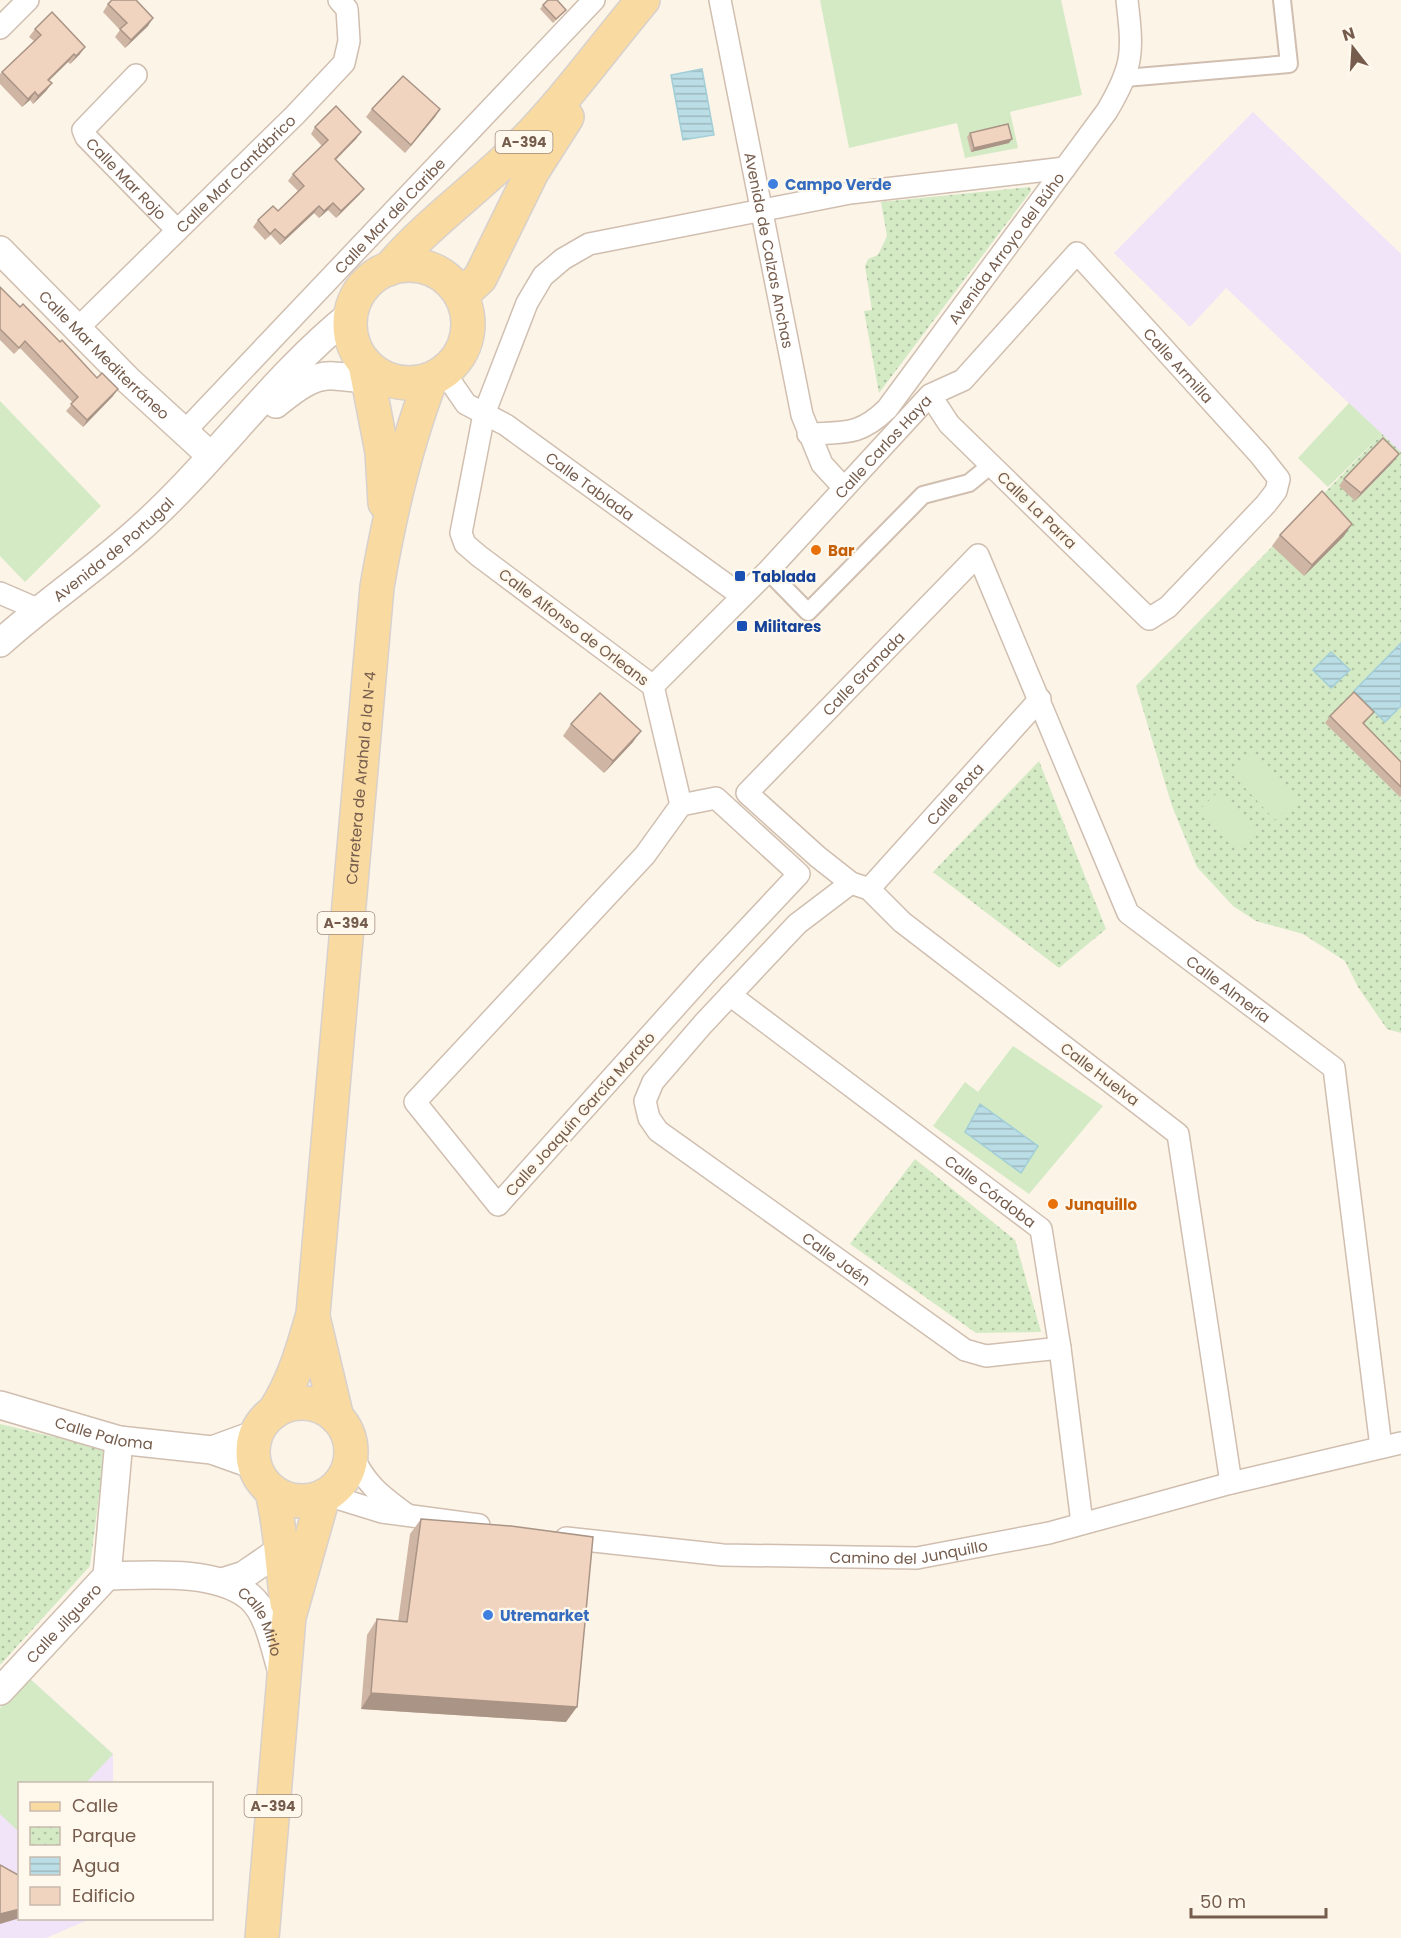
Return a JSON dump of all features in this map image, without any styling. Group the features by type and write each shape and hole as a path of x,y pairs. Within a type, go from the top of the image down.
{"main road":[{"name":"A-394","path":"372,374 353,343 351,314 364,286 389,268 405,249 481,184 527,139 643,0"},
{"name":"A-394","path":"437,376 459,357 468,337 468,315 462,295 480,278 532,172 598,70 657,0"},
{"path":"389,268 405,265 422,266 438,272 462,295"},
{"path":"372,374 403,383 437,376"},
{"name":"Carretera de Arahal a la N-4","path":"372,374 382,452 386,532"},
{"name":"Carretera de Arahal a la N-4","path":"261,1437 287,1391 299,1362 313,1314 355,815 377,587 386,532 415,423 437,376"},
{"name":"Carretera de Arahal a la N-4","path":"313,1314 337,1418"},
{"path":"261,1437 286,1405 313,1404 337,1418"},
{"name":"A-394","path":"262,1938 289,1617 325,1496 340,1484 348,1469 351,1452 348,1436 337,1418"},
{"name":"A-394","path":"261,1437 261,1480 272,1492 278,1519 279,1551 289,1617"},
{"path":"272,1492 297,1502 325,1496"}],"street":[{"path":"0,28 28,0"},
{"name":"Calle Mar Cantábrico","path":"77,329 344,63 349,41 347,9 339,0"},
{"name":"Calle Mar del Caribe","path":"185,431 594,0"},
{"name":"Avenida de Calzas Anchas","path":"720,0 802,415 822,464 844,488"},
{"name":"Avenida Arroyo del Búho","path":"808,434 856,432 873,423 887,409 1107,111 1125,78 1132,49 1127,0"},
{"path":"1125,78 1289,64 1282,0"},
{"name":"Calle Mar Rojo","path":"136,75 83,130 86,137 177,230"},
{"path":"484,414 535,287 543,276 563,259 589,244 850,193 1065,168"},
{"name":"Calle Mar Mediterráneo","path":"0,250 128,380 185,431 216,451"},
{"name":"Calle Carlos Haya","path":"653,686 768,571 930,395 963,380 1077,253"},
{"name":"Calle Armilla","path":"1077,253 1260,455 1279,479 1276,491 1266,504 1168,607 1149,619"},
{"name":"Avenida de Portugal","path":"0,643 37,609 135,534 333,328 351,314"},
{"name":"Avenida de Portugal","path":"216,451 295,389 318,377 372,374"},
{"name":"Calle Tablada","path":"437,376 466,404 506,425 742,596"},
{"name":"Calle La Parra","path":"930,395 950,424 1149,619"},
{"name":"Calle Alfonso de Orleans","path":"484,414 461,533 465,544 653,686 681,805"},
{"path":"768,571 808,612 923,495 969,483 991,465"},
{"name":"Calle Almería","path":"978,555 1128,913 1334,1068 1391,1445"},
{"name":"Calle Granada","path":"747,793 978,555"},
{"path":"0,593 37,609"},
{"name":"Calle Rota","path":"645,1101 653,1082 797,924 860,886 1040,699"},
{"name":"Calle Huelva","path":"747,793 902,922 1178,1134 1231,1483"},
{"name":"Calle Joaquín García Morato","path":"716,798 799,874 698,982 498,1205 415,1102 645,855 681,805 716,798"},
{"name":"Calle Córdoba","path":"730,995 1041,1229 1060,1347 1082,1523"},
{"name":"Calle Jaén","path":"645,1101 649,1118 658,1131 964,1350 986,1356 1060,1347"},
{"name":"Calle Paloma","path":"0,1405 119,1440 212,1450 261,1437"},
{"name":"Calle Jilguero","path":"0,1691 107,1576 119,1440"},
{"name":"Camino del Junquillo","path":"547,1535 723,1555 917,1558 1049,1533 1231,1483 1391,1445"},
{"path":"351,1452 361,1474 379,1494 406,1514"},
{"path":"325,1496 382,1512 500,1528"},
{"name":"Calle Mirlo","path":"222,1582 244,1575 279,1551"},
{"name":"Calle Mirlo","path":"107,1576 158,1574 222,1582 250,1598 263,1616 283,1675"}],"shaded area":[{"path":"1253,112 1401,254 1401,452 1226,288 1190,327 1114,253"},
{"path":"28,1677 113,1754 113,1782 18,1782 18,1920 88,1920 46,1938 0,1938 0,1708"}],"green space":[{"path":"820,0 1061,0 1082,95 1010,112 1018,148 965,158 957,123 849,148"},
{"path":"1030,187 1031,191 879,393 864,311 872,310 865,266 868,259 878,255 887,236 881,202"},
{"path":"0,401 101,506 25,582 0,556"},
{"path":"1349,403 1382,434 1328,487 1298,458"},
{"path":"1382,434 1401,452 1401,1033 1387,1029 1358,987 1345,961 1303,934 1256,921 1233,906 1197,867 1172,806 1136,686"},
{"path":"1253,753 1297,800 1275,820 1231,773"},
{"path":"1039,761 1106,929 1059,968 933,872"},
{"path":"1220,790 1259,830 1238,850 1200,809"},
{"path":"1013,1046 1103,1106 1029,1194 933,1126 965,1082 978,1092"},
{"path":"915,1159 1015,1240 1041,1332 976,1333 850,1244"},
{"path":"0,1424 105,1449 90,1566 0,1665"},
{"path":"28,1677 113,1754 87,1782 18,1782 18,1831 0,1814 0,1708"}],"water":[{"path":"702,69 714,135 683,140 671,75"},
{"path":"1401,643 1401,706 1385,722 1354,691"},
{"path":"1331,652 1350,670 1331,688 1313,670"},
{"path":"980,1104 1038,1146 1021,1173 965,1132"}],"building":[{"path":"112,0 136,0 153,18 131,40 120,29 127,23 108,4"},
{"path":"548,0 557,0 566,10 556,19 543,5"},
{"path":"52,12 85,47 76,56 74,54 48,80 52,83 38,96 35,92 28,99 2,72 41,35 35,29"},
{"path":"403,76 440,109 411,145 372,109"},
{"path":"336,106 361,132 335,159 364,189 341,211 333,203 324,211 319,206 285,238 275,229 270,234 258,220 273,206 278,211 304,186 293,174 328,140 315,127"},
{"path":"1008,124 1012,139 974,148 970,133"},
{"path":"0,287 20,307 23,304 60,342 62,340 97,378 102,373 118,389 87,420 71,404 78,397 25,341 19,348 0,329"},
{"path":"1383,438 1399,454 1361,493 1344,479"},
{"path":"1322,491 1352,524 1312,565 1280,535"},
{"path":"1354,692 1374,712 1363,723 1401,762 1401,787 1330,716"},
{"path":"600,693 641,731 613,761 571,724"},
{"name":"Utremarket","path":"421,1519 511,1526 593,1537 577,1707 371,1693 377,1619 407,1622"},
{"path":"0,1865 18,1875 18,1910 0,1914"}],"place":[{"name":"Campo Verde","path":"773,184"},
{"name":"Bar","path":"816,550"},
{"name":"Tablada","path":"740,576"},
{"name":"Militares","path":"742,626"},
{"name":"Junquillo","path":"1053,1204"},
{"name":"Utremarket","path":"488,1615"}]}
